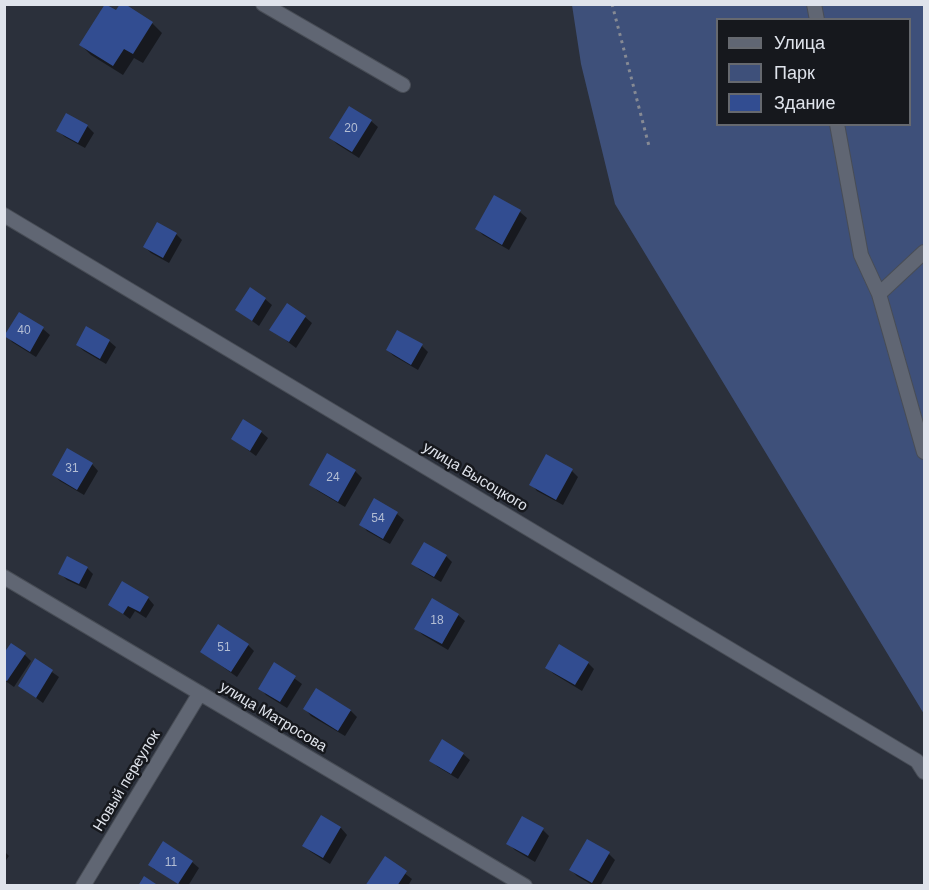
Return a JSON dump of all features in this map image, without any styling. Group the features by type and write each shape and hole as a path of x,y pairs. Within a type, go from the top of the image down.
{"street":[{"path":"263,4 403,85"},
{"path":"837,126 861,255 879,294 924,452"},
{"name":"улица Высоцкого","path":"4,215 917,760 924,772"},
{"path":"879,294 924,252"},
{"name":"улица Матросова","path":"4,577 525,885"},
{"name":"Новый переулок","path":"83,885 200,693"}],"path":[{"path":"612,4 650,146"}],"green space":[{"path":"572,5 924,5 924,714 615,204 581,64"}],"building":[{"path":"105,4 116,10 120,4 125,4 153,22 133,54 124,49 113,66 79,45"},
{"path":"349,106 372,120 352,152 329,138"},
{"path":"66,113 88,125 78,143 56,131"},
{"path":"494,195 521,210 502,245 475,229"},
{"path":"157,222 177,233 163,258 143,247"},
{"path":"250,287 266,298 252,321 235,310"},
{"path":"287,303 306,316 289,342 269,330"},
{"path":"19,312 44,327 30,352 4,336"},
{"path":"86,326 110,340 100,359 76,345"},
{"path":"397,330 423,344 411,365 386,350"},
{"path":"243,419 262,431 250,451 231,439"},
{"path":"67,448 93,463 77,490 52,475"},
{"path":"327,453 356,470 338,502 309,485"},
{"path":"546,454 573,469 556,500 529,485"},
{"path":"374,498 398,512 383,539 359,525"},
{"path":"424,542 447,555 434,577 411,564"},
{"path":"67,556 88,567 79,584 58,574"},
{"path":"122,581 149,597 140,612 128,606 123,614 108,605"},
{"path":"432,598 459,614 442,644 414,629"},
{"path":"218,624 249,644 231,672 200,652"},
{"path":"11,643 26,653 7,681 4,680 4,653"},
{"path":"559,644 589,662 575,685 545,668"},
{"path":"35,658 53,670 36,698 18,686"},
{"path":"274,662 296,676 280,702 258,689"},
{"path":"316,688 351,710 338,731 303,709"},
{"path":"442,739 464,753 451,774 429,761"},
{"path":"321,815 341,827 323,858 302,846"},
{"path":"522,816 544,828 528,856 506,844"},
{"path":"587,839 610,852 592,883 569,870"},
{"path":"163,841 193,861 178,884 148,865"},
{"path":"385,856 407,871 397,886 365,886"},
{"path":"144,876 159,886 138,886"}]}
